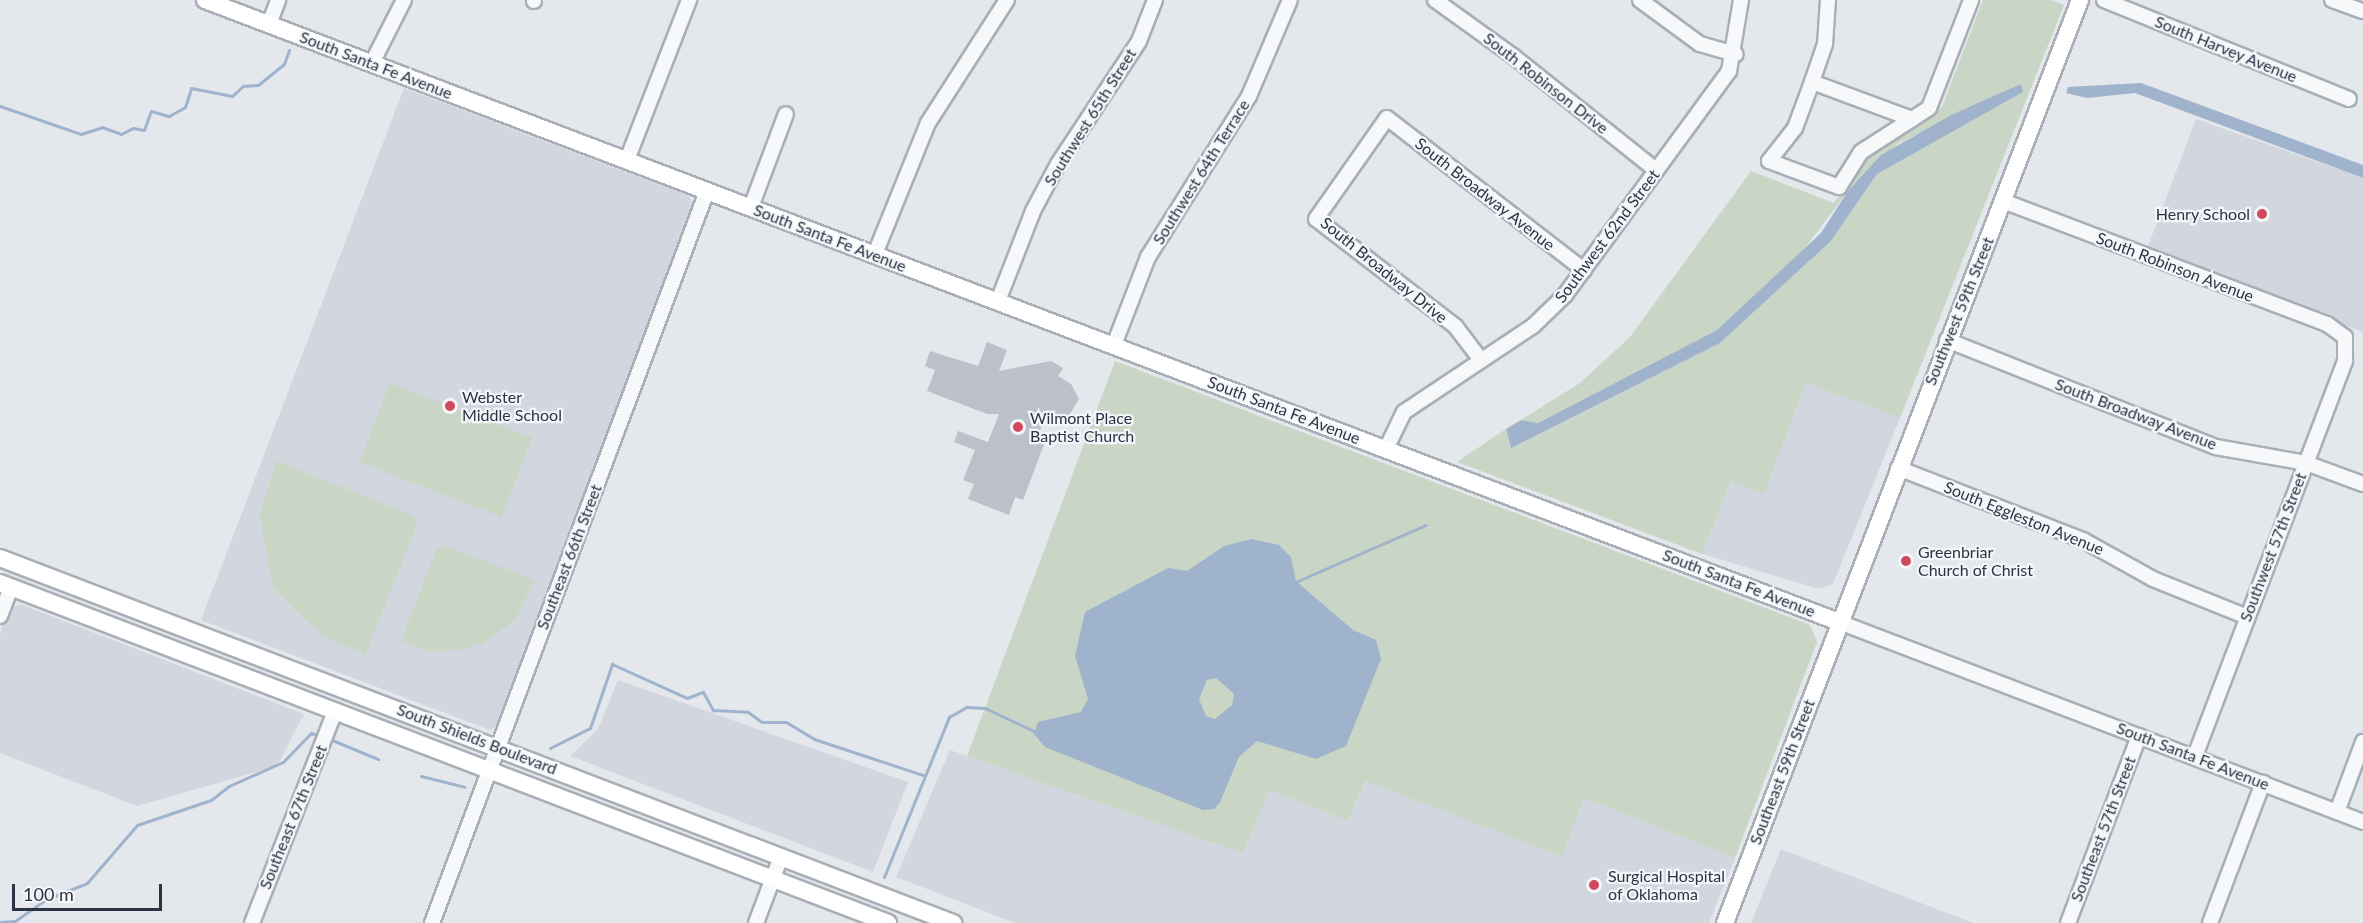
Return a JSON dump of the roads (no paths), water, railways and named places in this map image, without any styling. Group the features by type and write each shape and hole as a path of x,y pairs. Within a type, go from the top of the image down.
{"main road":[{"name":"South Santa Fe Avenue","path":"206,0 1839,622"},
{"name":"Southwest 59th Street","path":"1839,622 2080,0"},
{"name":"South Shields Boulevard","path":"0,558 496,746 953,923"},
{"name":"South Shields Boulevard","path":"6,585 888,923"},
{"name":"Southeast 59th Street","path":"1725,923 1839,622"}],"street":[{"path":"269,24 278,0"},
{"path":"372,63 404,0"},
{"path":"627,160 689,0"},
{"path":"875,254 928,123 1007,0"},
{"name":"Southwest 65th Street","path":"999,301 1038,202 1139,41 1155,0"},
{"name":"Southwest 64th Terrace","path":"1114,345 1148,256 1249,96 1290,0"},
{"name":"South Robinson Drive","path":"1435,0 1656,170"},
{"path":"1640,0 1700,44 1736,54"},
{"name":"Southwest 62nd Street","path":"1386,449 1404,412 1544,317 1584,270 1723,81 1736,54 1741,0"},
{"path":"1828,0 1825,44 1812,82 1795,128 1769,161 1839,187 1861,152 1929,108 1971,0"},
{"name":"South Harvey Avenue","path":"2104,0 2349,99"},
{"path":"2332,0 2363,11"},
{"path":"1812,82 1912,119"},
{"path":"751,207 786,114"},
{"name":"South Broadway Avenue","path":"1387,118 1584,270"},
{"name":"South Broadway Drive","path":"1387,118 1316,219 1455,327 1481,360"},
{"name":"Southeast 66th Street","path":"432,923 496,746 707,190"},
{"name":"South Robinson Avenue","path":"2003,201 2327,324 2345,337"},
{"name":"Southwest 57th Street","path":"2195,756 2345,361 2345,337"},
{"name":"South Broadway Avenue","path":"1947,340 2216,447 2306,463 2363,484"},
{"name":"South Eggleston Avenue","path":"1898,468 2083,540 2153,579 2247,617"},
{"path":"0,616 6,585"},
{"name":"South Santa Fe Avenue","path":"1839,622 2363,822"},
{"name":"Southeast 67th Street","path":"252,923 335,711"},
{"name":"Southeast 57th Street","path":"2067,923 2139,736"},
{"path":"2337,812 2363,742"},
{"path":"2210,923 2263,783"},
{"path":"756,923 781,857"}],"water":[{"path":"2141,83 2363,165 2363,178 2135,93 2087,98 2066,93 2068,87"},
{"path":"2021,84 2023,92 1877,174 1831,241 1720,343 1511,448 1506,429 1521,420 1538,423 1717,330 1821,233 1848,191 1881,155 1951,115"},
{"path":"1252,539 1279,545 1291,557 1296,581 1353,630 1376,640 1381,659 1346,746 1316,759 1257,741 1239,757 1220,802 1214,809 1203,810 1045,747 1034,734 1038,722 1081,712 1088,699 1075,656 1085,612 1168,568 1187,571 1224,546","holes":["1216,678 1234,694 1232,705 1215,719 1206,716 1199,699 1207,680"]}],"waterway":[{"path":"0,106 81,134 102,127 121,134 133,128 144,130 151,111 169,116 185,107 191,88 232,96 243,86 258,85 284,64 289,50"},
{"path":"1293,583 1426,525"},
{"path":"550,748 590,728 612,664 687,698 703,692 713,710 748,712 762,722 786,722 814,739 923,775"},
{"path":"884,877 949,717 966,707 985,708 1038,733"},
{"path":"0,922 15,921 47,899 87,883 137,825 211,800 229,786 283,762 311,733 317,735"},
{"path":"332,740 378,759"},
{"path":"421,776 465,787"}],"place":[{"name":"Henry School","path":"2262,214"},
{"name":"Webster Middle School","path":"450,406"},
{"name":"Wilmont Place Baptist Church","path":"1018,427"},
{"name":"Greenbriar Church of Christ","path":"1906,561"},
{"name":"Surgical Hospital of Oklahoma","path":"1594,885"}]}
